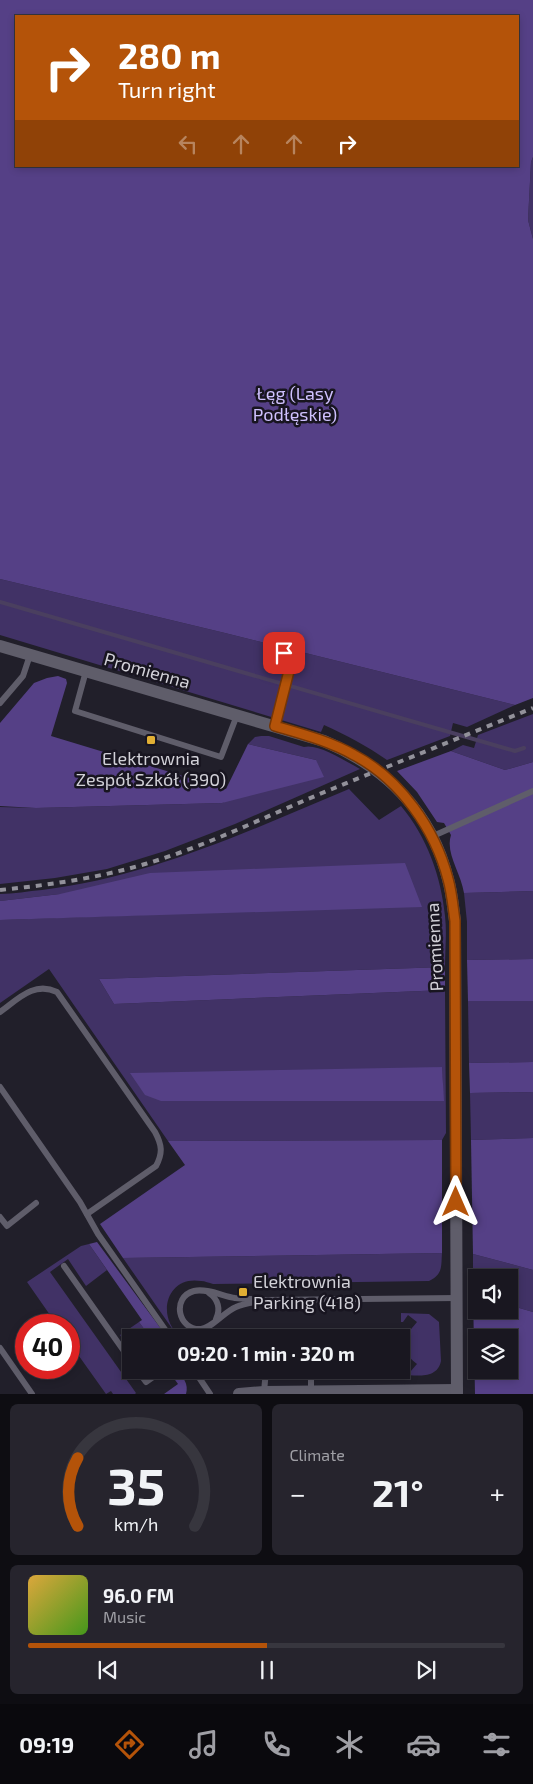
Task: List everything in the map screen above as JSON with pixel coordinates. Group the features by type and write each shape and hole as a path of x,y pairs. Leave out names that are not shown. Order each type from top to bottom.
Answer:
{"street":[{"name":"Promienna","path":"0,646 324,741 354,755 392,782 421,818 438,848 448,880 455,921 457,1392"},
{"path":"239,1394 311,1391 457,1392"}],"lane":[{"path":"275,726 290,667 278,639"},
{"path":"0,703 23,676 30,655"},
{"path":"86,671 75,711 222,756 237,715"},
{"path":"431,837 533,791"},
{"path":"0,1012 29,992 40,988 48,988 56,992 66,1003 161,1143 161,1157 156,1166 87,1214"},
{"path":"0,1087 87,1214 98,1234 165,1329"},
{"path":"0,1216 3,1228 36,1203"},
{"path":"64,1266 122,1348"},
{"path":"266,1300 237,1306 206,1328 194,1329 188,1326 180,1316 181,1303 189,1293 195,1291 236,1298 266,1300 456,1298"},
{"path":"208,1292 213,1296 219,1307 216,1320"},
{"path":"0,1348 32,1394"},
{"path":"200,1379 209,1392 201,1394"},
{"path":"264,1392 265,1379"},
{"path":"311,1379 311,1391"}],"shaded area":[{"path":"533,157 533,239 528,220 531,162"},
{"path":"0,579 515,705 467,727 453,723 450,736 387,760 356,741 324,725 321,732 0,635"},
{"path":"533,714 533,762 505,770 451,751 463,745 474,748 478,735"},
{"path":"269,736 304,747 317,748 360,769 235,824 165,851 107,869 55,878 0,884 0,807 36,808 222,803 316,760 248,744 255,737"},
{"path":"349,789 379,820 401,806 418,831 436,872 443,901 446,935 445,967 99,979 114,1004 445,990 446,1133 442,1140 168,1141 49,969 0,1003 0,920 143,915 60,894 0,901 0,894 82,884 121,875 236,836","holes":["442,1067 443,1101 161,1101"]},
{"path":"533,891 533,959 467,960 467,922 464,893"},
{"path":"468,1001 533,1001 533,1062 469,1063"},
{"path":"533,1092 533,1138 471,1140 470,1093"},
{"path":"89,1244 107,1270 86,1286 68,1259 50,1272 80,1314 49,1314 27,1282 81,1246"},
{"path":"442,1253 439,1273 429,1281 213,1284 202,1281 189,1281 179,1285 172,1291 168,1300 167,1310 174,1329 123,1258"},
{"path":"473,1254 533,1270 533,1312 518,1308 518,1269 473,1269"},
{"path":"401,1313 429,1314 439,1322 441,1361 439,1367 431,1374 410,1375 410,1372 417,1364 410,1358 410,1330 417,1322 408,1315 401,1322"},
{"path":"80,1314 122,1373 122,1379 126,1379 136,1393 113,1394 111,1391 106,1394 80,1357"},
{"path":"139,1322 144,1329 129,1329"}],"green space":[{"name":"Łęg (Lasy Podłęskie)","path":"0,0 533,0 533,157 531,162 528,220 533,239 533,698 515,705 0,579"},
{"path":"58,676 66,679 67,683 51,736 226,789 248,744 316,760 324,777 222,803 36,808 0,806 0,723 34,683"},
{"path":"451,751 505,770 533,762 533,891 464,893 450,849 451,835 444,823 437,822 417,792 397,771"},
{"path":"405,863 422,907 0,920 0,901 60,894 150,873"},
{"path":"533,959 533,1001 468,1001 467,960"},
{"path":"445,967 445,990 114,1004 99,979"},
{"path":"533,1062 533,1092 470,1093 469,1063"},
{"path":"442,1067 444,1101 161,1101 145,1095 130,1073"},
{"path":"533,1138 533,1270 473,1254 471,1140"},
{"path":"442,1140 442,1253 123,1258 100,1224 185,1165 168,1141"},
{"path":"97,1242 161,1329 144,1329 139,1322 142,1320 89,1244"},
{"path":"518,1308 533,1312 533,1394 475,1394 475,1379 518,1379 518,1329 474,1329 473,1319 518,1319"},
{"path":"174,1379 184,1379 187,1387 186,1394 164,1394 178,1384"}],"waterway":[{"path":"0,602 515,751 524,748"}],"railway":[{"path":"0,890 91,877 145,864 193,848 332,789 533,708"}],"place":[{"name":"Elektrownia Zespół Szkół (390)","path":"151,740"},
{"name":"Elektrownia Parking (418)","path":"243,1292"}],"route":[{"path":"284,653 290,667 275,726 338,747 379,771 392,782 421,818 438,848 448,880 455,921 456,1202"}]}
